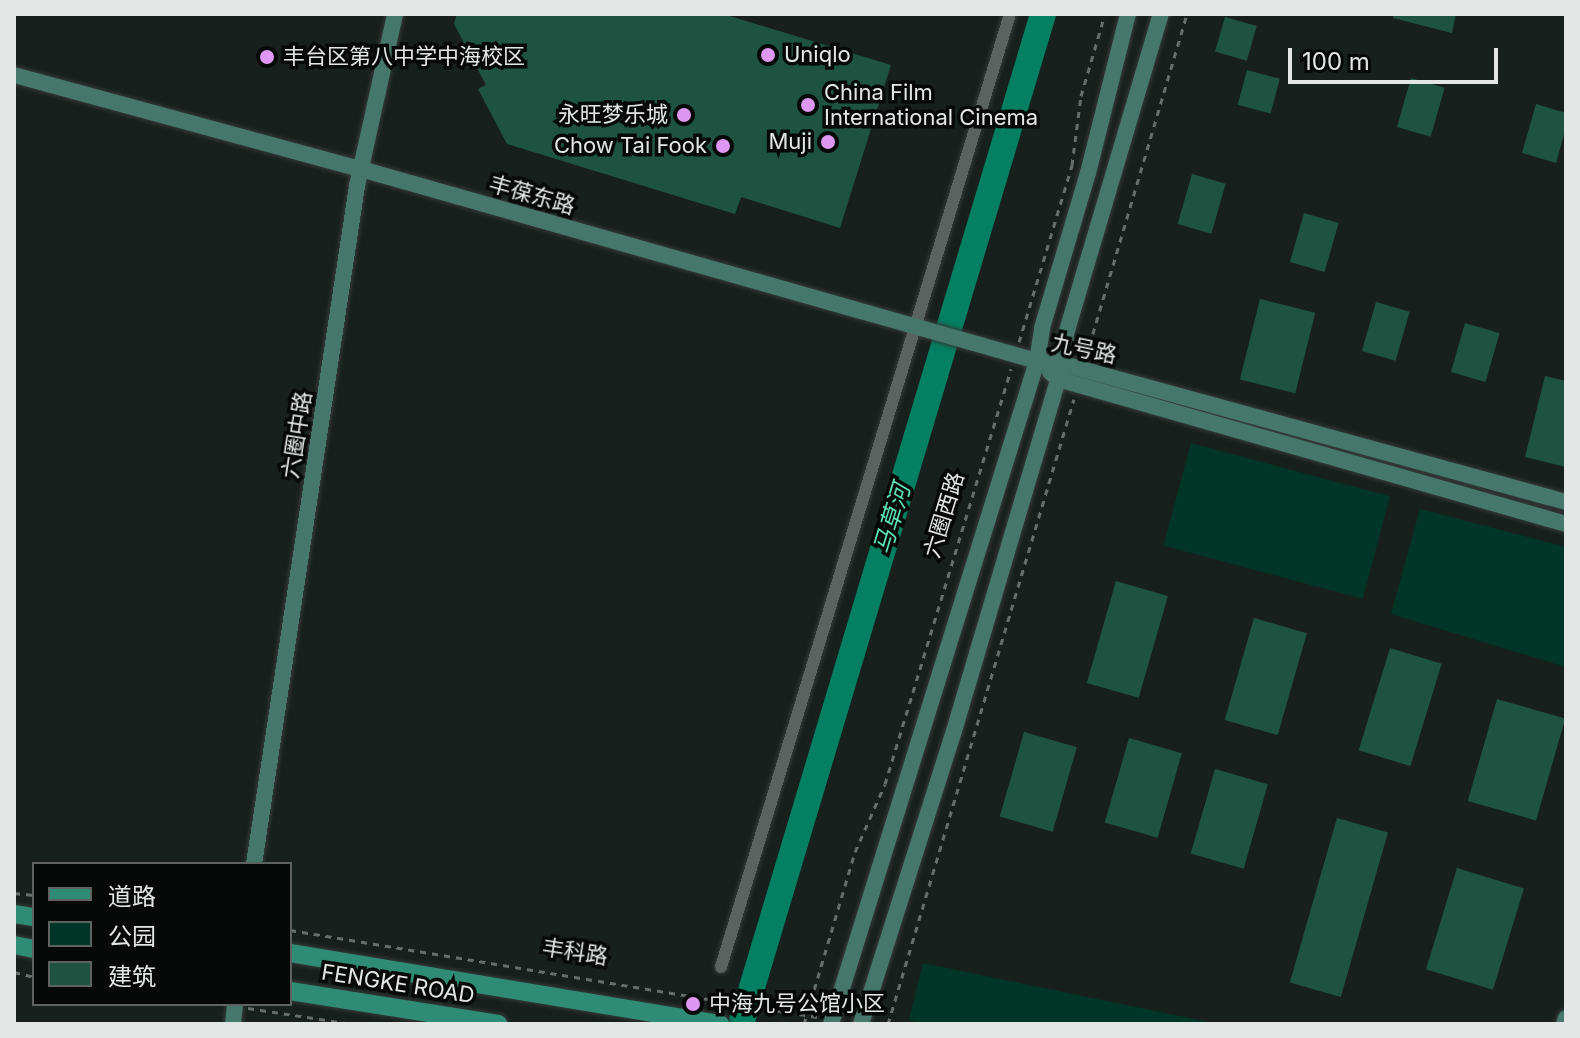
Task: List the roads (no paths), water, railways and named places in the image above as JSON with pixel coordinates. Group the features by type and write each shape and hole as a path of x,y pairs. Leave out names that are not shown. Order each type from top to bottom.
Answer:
{"main road":[{"path":"292,953 715,1023"},
{"name":"FENGKE ROAD","path":"292,991 498,1024"}],"street":[{"name":"六圈中路","path":"254,862 361,169 395,14"},
{"path":"721,967 919,328 1010,14"},
{"name":"六圈西路","path":"831,1022 1037,361 1042,328 1088,173 1128,14"},
{"path":"861,1024 954,731 1061,371 1066,334 1161,14"},
{"name":"丰葆东路","path":"14,75 361,169 1037,361"},
{"name":"九号路","path":"1037,361 1080,377 1566,524"},
{"name":"九号路","path":"1080,377 1566,502"},
{"path":"1564,1024 1566,1018"}],"waterway":[{"name":"马草河","path":"741,1024 1043,14"}],"place":[{"name":"Uniqlo","path":"768,55"},
{"name":"丰台区第八中学中海校区","path":"267,57"},
{"name":"China Film International Cinema","path":"808,105"},
{"name":"永旺梦乐城","path":"684,115"},
{"name":"Muji","path":"828,142"},
{"name":"Chow Tai Fook","path":"723,146"},
{"name":"中海九号公馆小区","path":"693,1004"}]}
